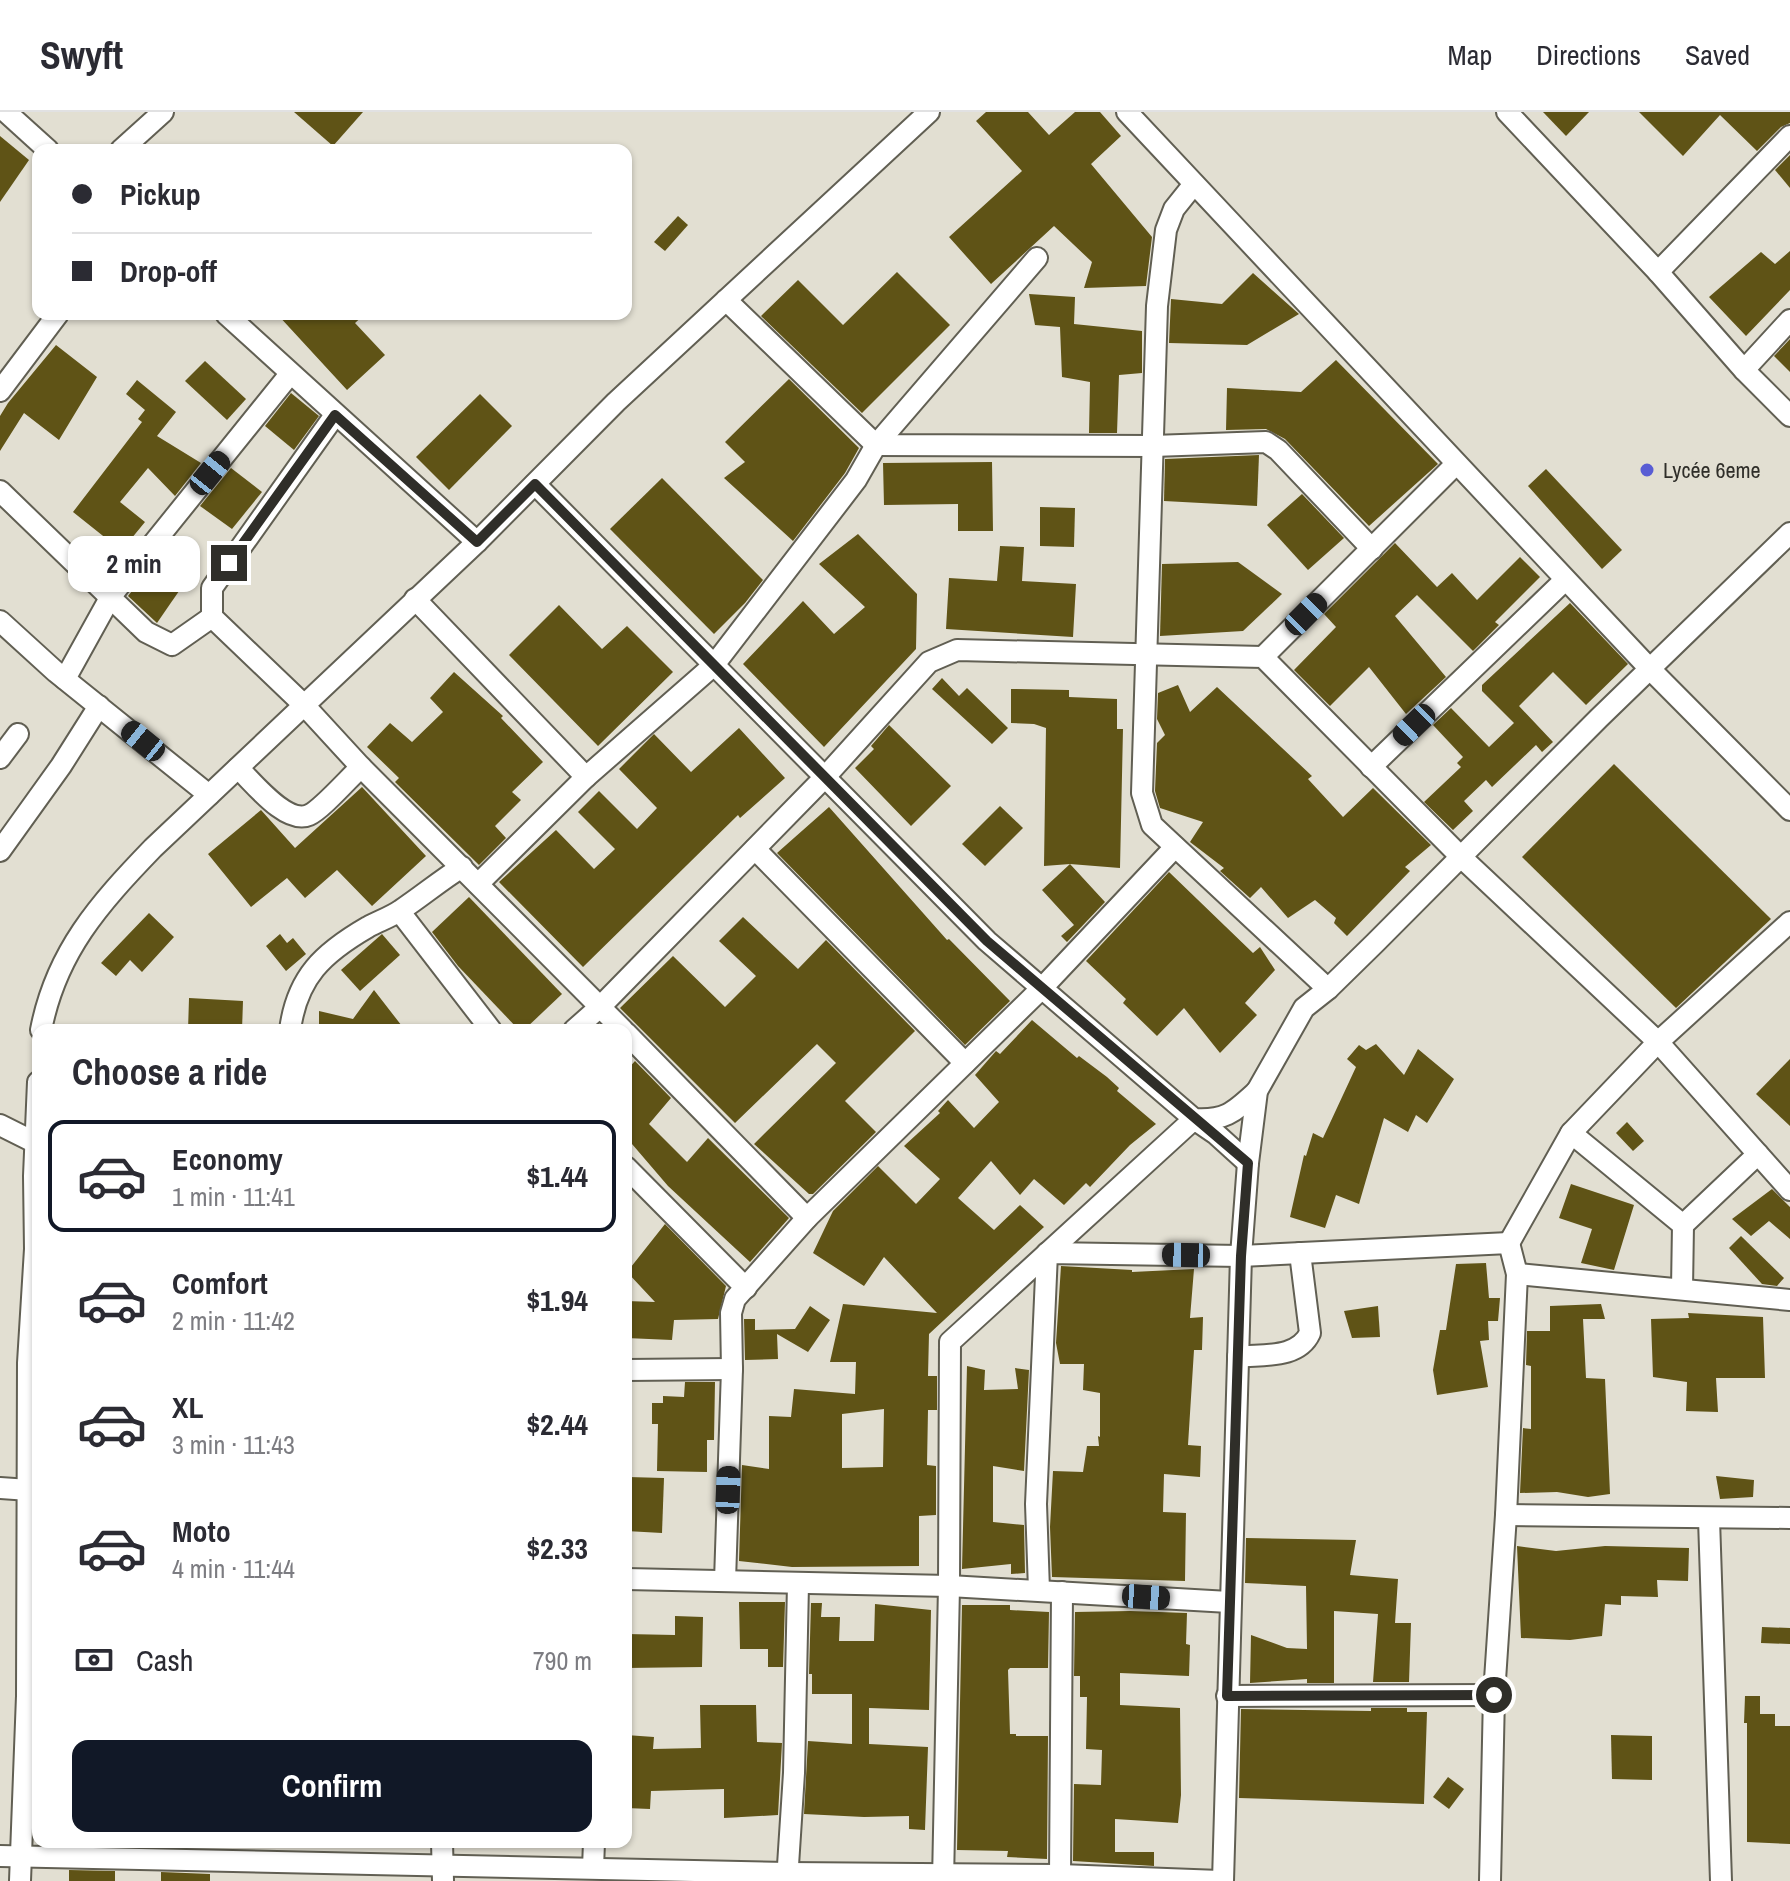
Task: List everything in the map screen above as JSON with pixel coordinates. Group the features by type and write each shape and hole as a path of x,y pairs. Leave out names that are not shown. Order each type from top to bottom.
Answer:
{"street":[{"path":"6,112 41,144"},
{"path":"128,144 163,112"},
{"path":"42,1024 61,964 85,925 122,880 477,542 616,402 929,112"},
{"path":"1127,112 1455,465 1790,810"},
{"path":"1511,113 1744,370 1790,416"},
{"path":"1658,272 1790,136"},
{"path":"1194,184 1174,209 1166,230 1157,306 1142,793 1152,825 1328,989"},
{"path":"478,884 586,777 714,665 856,480 876,445 1037,258"},
{"path":"726,300 876,445 1153,446 1266,442 1278,450 1372,549"},
{"path":"0,391 53,320"},
{"path":"232,320 477,542"},
{"path":"1744,370 1790,320"},
{"path":"65,679 111,596 290,374"},
{"path":"335,415 212,588 212,617 304,705 361,767 616,1024"},
{"path":"1263,657 1455,465"},
{"path":"535,484 987,941 1248,1163"},
{"path":"0,491 146,632 172,645 212,617"},
{"path":"943,1878 950,1342 1194,1119 1216,1120 1239,1108 1257,1091 1304,1008 1328,989 1790,533"},
{"path":"1371,767 1565,580"},
{"path":"415,599 586,777"},
{"path":"0,621 65,679 209,795"},
{"path":"581,1024 825,777 929,662 942,655 957,650 1263,657 1460,856 1658,1042 1788,1185"},
{"path":"0,851 61,766 99,706"},
{"path":"0,758 18,734"},
{"path":"238,768 281,810 296,816 310,815 361,767"},
{"path":"725,1581 731,1313 735,1299 807,1218 1042,988 1175,847"},
{"path":"755,849 965,1063"},
{"path":"291,1024 300,986 327,954 366,928 400,912 462,867"},
{"path":"400,912 486,1024"},
{"path":"1490,1881 1494,1695 1517,1274 1509,1243 1571,1133 1658,1042 1790,922"},
{"path":"632,1040 807,1218"},
{"path":"10,1857 443,1873 593,1868 658,1875 943,1878 1060,1875 1221,1881 1241,1256 1257,1091"},
{"path":"0,1125 32,1141"},
{"path":"1571,1133 1683,1225"},
{"path":"1682,1289 1683,1225 1758,1154"},
{"path":"632,1173 746,1288"},
{"path":"1047,1253 1241,1256 1509,1243"},
{"path":"1039,1590 1036,1504 1047,1253"},
{"path":"1238,1357 1294,1351 1305,1343 1310,1333 1300,1253"},
{"path":"1517,1274 1790,1300"},
{"path":"632,1370 732,1369"},
{"path":"32,1394 29,1490 32,1542"},
{"path":"0,1488 29,1490"},
{"path":"1506,1515 1790,1518"},
{"path":"1709,1519 1721,1881"},
{"path":"632,1579 949,1586 1229,1602"},
{"path":"787,1877 794,1773 798,1584"},
{"path":"1060,1875 1062,1592"},
{"path":"1227,1696 1494,1695"},
{"path":"20,1881 10,1857 32,1696"},
{"path":"442,1848 443,1873"},
{"path":"593,1868 594,1848"}],"building":[{"path":"294,112 363,112 335,144 331,144"},
{"path":"986,112 1028,112 1049,135 1075,112 1100,112 1121,136 1091,164 1152,237 1146,286 1084,288 1092,262 1054,226 991,284 949,237 1022,171 976,121"},
{"path":"1543,112 1589,112 1566,136"},
{"path":"1639,112 1790,112 1790,123 1781,127 1757,151 1720,115 1683,156"},
{"path":"0,136 29,160 0,202"},
{"path":"1790,155 1790,188 1775,170"},
{"path":"678,216 688,225 665,251 654,242"},
{"path":"1790,251 1790,290 1746,336 1709,297 1761,252 1775,264"},
{"path":"897,272 950,325 862,413 761,316 798,280 843,325"},
{"path":"1253,273 1299,314 1247,345 1169,343 1171,299 1222,304"},
{"path":"1029,294 1075,297 1074,324 1142,331 1142,373 1119,375 1117,433 1089,433 1090,382 1062,377 1060,327 1035,325"},
{"path":"283,320 358,320 355,323 385,355 347,390"},
{"path":"1790,339 1790,372 1774,356"},
{"path":"56,345 97,377 59,440 24,413 0,451 0,416"},
{"path":"1336,360 1438,464 1369,526 1285,439 1266,429 1226,430 1227,388 1301,392"},
{"path":"205,361 246,399 227,420 185,381"},
{"path":"789,379 859,448 845,473 793,541 724,478 745,462 725,442"},
{"path":"137,380 176,412 157,436 201,463 175,496 148,468 120,502 145,522 131,539 137,543 127,555 73,512 142,422 138,419 145,410 126,394"},
{"path":"291,393 319,416 294,450 265,426"},
{"path":"480,394 512,426 449,490 416,457"},
{"path":"1259,455 1257,506 1164,501 1165,459"},
{"path":"992,462 993,531 958,531 958,504 884,505 883,463"},
{"path":"231,468 262,492 232,529 200,506"},
{"path":"1546,469 1622,550 1602,569 1528,486"},
{"path":"662,478 763,580 714,634 610,529"},
{"path":"1302,494 1344,538 1308,570 1267,525"},
{"path":"1040,507 1075,508 1074,547 1040,546"},
{"path":"858,534 917,594 916,649 824,747 743,664 803,601 834,634 865,607 819,564"},
{"path":"1395,543 1437,587 1452,573 1477,600 1520,557 1540,577 1495,622 1499,625 1473,651 1417,595 1395,616 1446,677 1406,714 1369,667 1330,706 1294,670 1336,627 1324,614"},
{"path":"1000,546 1024,547 1022,581 1076,584 1073,637 946,629 949,578 997,581"},
{"path":"158,558 188,578 157,623 128,596"},
{"path":"1238,562 1282,594 1243,631 1160,636 1162,564"},
{"path":"1570,603 1628,664 1586,705 1553,672 1519,706 1553,742 1542,752 1536,745 1492,787 1486,780 1464,801 1473,811 1453,830 1424,802 1461,767 1457,763 1463,757 1433,725 1451,708 1489,747 1514,723 1482,691 1482,685"},
{"path":"559,605 602,649 627,626 673,672 598,746 509,655"},
{"path":"454,672 503,716 501,718 543,762 512,792 521,800 495,826 506,838 479,865 395,782 399,778 367,747 390,723 412,742 443,712 430,698"},
{"path":"942,678 959,696 967,688 1008,728 992,744 932,689"},
{"path":"1178,685 1190,712 1217,687 1312,776 1308,779 1343,817 1373,788 1431,845 1405,867 1410,871 1347,936 1334,923 1336,918 1315,900 1288,918 1261,887 1250,898 1220,871 1224,868 1190,842 1203,822 1160,808 1155,791 1157,743 1165,735 1157,719 1158,693"},
{"path":"1011,689 1069,690 1069,697 1117,699 1117,729 1123,729 1120,868 1070,864 1044,866 1046,728 1011,723"},
{"path":"889,725 951,786 911,826 855,768 874,749 871,746"},
{"path":"739,728 785,778 740,818 738,815 583,967 499,882 556,830 594,869 615,849 578,812 599,791 637,829 657,808 619,769 654,734 691,772"},
{"path":"1614,764 1771,919 1676,1008 1522,857"},
{"path":"362,787 426,856 372,906 337,870 305,898 287,878 251,907 208,854 261,810 295,848"},
{"path":"1000,806 1023,828 985,866 962,844"},
{"path":"829,807 947,940 1010,1001 965,1045 777,853"},
{"path":"1070,864 1105,902 1067,942 1061,936 1074,925 1042,890"},
{"path":"1169,872 1253,953 1260,947 1275,970 1245,1003 1257,1015 1220,1053 1184,1008 1157,1036 1123,1003 1126,999 1086,961"},
{"path":"469,897 562,994 530,1024 513,1024 458,966 432,932"},
{"path":"149,913 174,937 142,972 130,960 116,976 101,963"},
{"path":"743,917 798,969 826,940 915,1031 845,1101 876,1132 813,1194 809,1194 754,1144 836,1063 817,1044 735,1123 620,1008 673,956 725,1007 756,976 719,941"},
{"path":"280,934 287,943 293,938 306,954 286,971 266,946"},
{"path":"382,934 400,955 360,991 341,970"},
{"path":"374,990 400,1024 319,1024 319,1011 353,1019"},
{"path":"189,998 243,1001 242,1024 188,1024"},
{"path":"1032,1020 1077,1058 1079,1056 1107,1077 1119,1088 1117,1091 1156,1124 1130,1145 1090,1187 1086,1183 1064,1205 1034,1179 1020,1195 991,1161 958,1198 994,1230 1020,1205 1044,1227 929,1334 928,1376 937,1376 937,1410 928,1410 927,1465 936,1466 936,1515 919,1516 919,1566 792,1567 739,1561 742,1465 769,1469 769,1416 791,1417 794,1389 855,1394 856,1362 830,1362 843,1304 937,1313 884,1257 864,1286 813,1253 833,1211 878,1166 916,1204 940,1179 904,1146 940,1113 938,1111 948,1100 974,1128 999,1102 975,1075 996,1051 1000,1054","holes":["884,1409 883,1467 842,1468 842,1414"]},
{"path":"1376,1044 1404,1075 1418,1049 1454,1079 1427,1123 1416,1115 1408,1132 1384,1118 1359,1204 1336,1195 1325,1228 1290,1217 1304,1155 1313,1133 1323,1138 1356,1067 1347,1059 1359,1045 1366,1050"},
{"path":"1790,1059 1790,1126 1756,1094"},
{"path":"635,1061 671,1098 649,1124 687,1162 708,1138 789,1218 750,1262 668,1186 632,1144 632,1064"},
{"path":"1627,1122 1644,1141 1633,1151 1616,1133"},
{"path":"1571,1184 1634,1205 1614,1270 1581,1263 1592,1229 1559,1218"},
{"path":"1772,1189 1790,1207 1790,1239 1769,1221 1751,1236 1732,1219"},
{"path":"665,1224 726,1286 718,1319 674,1320 672,1340 632,1338 632,1301 655,1302 632,1277 632,1266"},
{"path":"1741,1236 1784,1278 1777,1286 1762,1284 1729,1248"},
{"path":"1486,1263 1489,1298 1500,1298 1498,1321 1488,1321 1489,1340 1480,1341 1488,1387 1437,1395 1433,1370 1440,1330 1446,1330 1456,1264"},
{"path":"1061,1266 1132,1272 1194,1269 1190,1318 1203,1317 1202,1350 1194,1350 1188,1445 1201,1446 1200,1477 1164,1474 1163,1512 1186,1513 1185,1581 1052,1577 1050,1527 1053,1471 1083,1472 1087,1446 1099,1446 1100,1437 1100,1393 1083,1390 1084,1364 1060,1364 1056,1343"},
{"path":"1601,1304 1605,1319 1583,1319 1586,1378 1605,1379 1610,1494 1588,1497 1557,1492 1520,1493 1523,1428 1531,1429 1531,1366 1526,1365 1527,1331 1550,1331 1550,1306"},
{"path":"810,1306 830,1320 808,1352 777,1334 778,1359 745,1360 744,1319 755,1319 755,1330 795,1329"},
{"path":"1378,1306 1380,1337 1352,1338 1344,1311"},
{"path":"1688,1313 1763,1317 1765,1378 1716,1378 1718,1412 1686,1411 1687,1382 1653,1377 1651,1319 1689,1318"},
{"path":"967,1366 985,1370 984,1390 1018,1389 1015,1368 1029,1370 1024,1471 993,1466 993,1522 1024,1525 1025,1573 1011,1574 1011,1564 962,1569"},
{"path":"685,1382 715,1382 714,1440 707,1440 707,1472 657,1471 658,1424 652,1424 652,1403 663,1403 663,1396 684,1397"},
{"path":"1716,1476 1754,1480 1753,1497 1720,1499"},
{"path":"632,1477 664,1478 662,1533 632,1531"},
{"path":"1246,1538 1356,1540 1350,1575 1398,1579 1395,1623 1411,1623 1409,1682 1373,1682 1378,1614 1334,1611 1334,1683 1307,1683 1307,1679 1250,1683 1251,1635 1287,1648 1307,1649 1306,1586 1245,1583"},
{"path":"1517,1546 1556,1551 1605,1546 1689,1548 1688,1581 1657,1580 1658,1597 1621,1596 1621,1605 1605,1604 1602,1636 1570,1640 1521,1638"},
{"path":"739,1602 785,1602 783,1667 768,1667 768,1649 740,1649"},
{"path":"811,1603 822,1603 821,1617 840,1617 839,1641 874,1641 875,1604 931,1610 929,1710 869,1708 869,1744 928,1747 925,1830 909,1829 909,1816 804,1814 808,1741 852,1744 852,1694 812,1694 812,1674 809,1674"},
{"path":"962,1605 1010,1605 1010,1610 1049,1612 1048,1668 1008,1670 1010,1734 1048,1736 1047,1859 1007,1857 1008,1851 957,1850"},
{"path":"1075,1612 1187,1613 1189,1676 1120,1673 1120,1705 1180,1708 1181,1795 1178,1823 1115,1819 1115,1852 1154,1852 1154,1866 1073,1861 1074,1784 1101,1785 1102,1750 1086,1749 1087,1697 1080,1697 1080,1676 1074,1676"},
{"path":"675,1616 703,1617 702,1667 632,1668 632,1634 675,1635"},
{"path":"1762,1627 1790,1628 1790,1644 1761,1643"},
{"path":"1745,1696 1760,1696 1760,1714 1775,1714 1775,1726 1790,1726 1790,1844 1747,1842"},
{"path":"700,1705 756,1705 757,1742 782,1743 778,1815 724,1818 724,1789 651,1791 650,1809 632,1808 632,1735 654,1737 653,1749 701,1748"},
{"path":"1371,1708 1407,1708 1407,1712 1427,1712 1424,1804 1239,1798 1241,1709 1371,1711"},
{"path":"1611,1735 1652,1736 1652,1780 1612,1779"},
{"path":"1448,1777 1464,1789 1449,1809 1433,1797"},
{"path":"69,1870 115,1871 115,1881 69,1881"},
{"path":"161,1872 210,1874 210,1881 161,1881"}],"place":[{"name":"Lycée 6eme","path":"1647,470"}],"route":[{"path":"229,563 335,415 477,542 535,484 987,941 1248,1163 1241,1256 1227,1696 1494,1695"}]}
